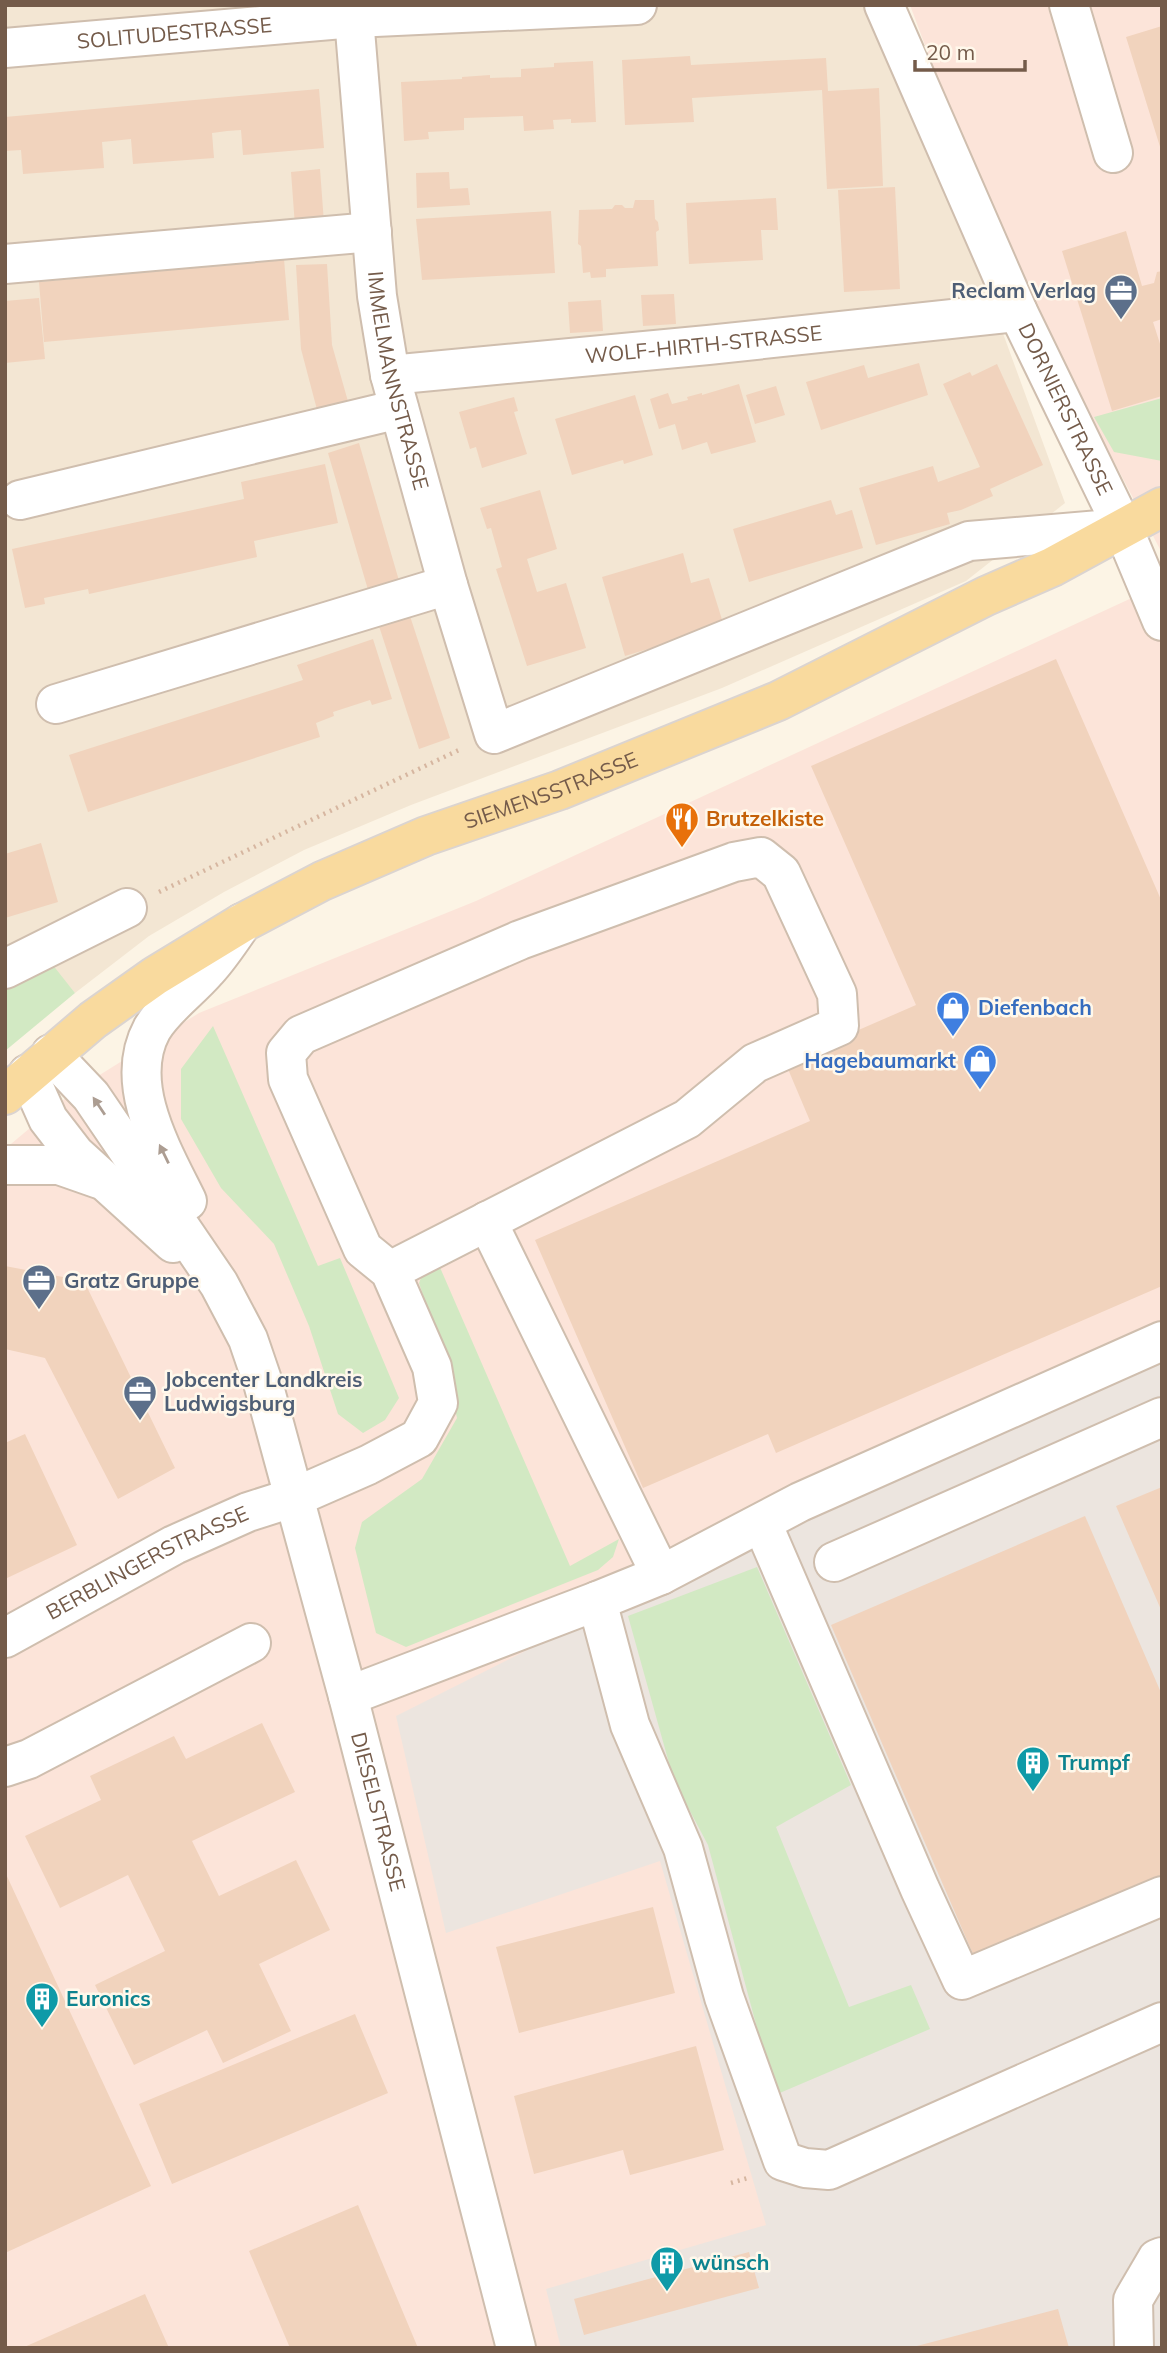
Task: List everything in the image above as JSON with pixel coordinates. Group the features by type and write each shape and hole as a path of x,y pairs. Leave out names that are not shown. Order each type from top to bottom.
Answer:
{"main road":[{"name":"SIEMENSSTRASSE","path":"28,1074 93,1020 155,976 242,923 321,881 426,836 560,790 778,701 986,596 1052,566 1162,507"}],"street":[{"name":"SOLITUDESTRASSE","path":"5,48 354,18 637,5"},
{"name":"DORNIERSTRASSE","path":"884,5 1018,312 1123,528 1162,621"},
{"path":"1069,5 1113,153"},
{"name":"IMMELMANNSTRASSE","path":"354,18 377,296 394,392 448,585 494,734"},
{"path":"5,264 372,232"},
{"name":"WOLF-HIRTH-STRASSE","path":"20,499 394,392 694,347 1018,312"},
{"name":"SIEMENSSTRASSE","path":"494,734 970,541 1123,528"},
{"path":"55,704 448,585"},
{"path":"761,857 781,873 837,994 839,1026 755,1063 687,1119 390,1271 363,1249 288,1079 286,1054 301,1035 520,940 734,862 761,857"},
{"path":"5,969 127,908"},
{"path":"219,1284 206,1244 156,1139 144,1101 141,1059 152,1029 208,969 242,923"},
{"path":"28,1074 91,1096 219,1284"},
{"path":"28,1074 48,1119 75,1154 219,1284"},
{"path":"5,1166 59,1165 106,1181"},
{"path":"487,1221 661,1574"},
{"name":"BERBLINGERSTRASSE","path":"5,1638 174,1545 248,1512 295,1497 368,1465 419,1438 438,1403 432,1367 390,1271"},
{"name":"DIESELSTRASSE","path":"219,1284 251,1350 263,1383 295,1497 516,2348"},
{"path":"348,1696 661,1574 800,1502 1162,1341"},
{"path":"834,1562 1162,1417"},
{"path":"762,1523 962,1980 1162,1896"},
{"path":"597,1601 630,1725 683,1848 724,1997 783,2161 805,2168 830,2170 1162,2022"},
{"path":"5,1768 29,1759 251,1643"},
{"path":"1134,2348 1133,2300 1157,2259 1162,2257"}],"path":[{"path":"127,908 494,734"},
{"path":"731,2183 759,2175"}],"shaded area":[{"path":"5,5 883,5 1065,503 966,581 722,688 411,805 304,850 149,936 75,993 51,965 5,988"},
{"path":"910,5 1162,5 1162,553 998,241"},
{"path":"1162,584 1162,2348 5,2348 5,1149 74,1091 199,1013 476,901"},
{"path":"1162,1354 1162,2348 561,2348 546,2289 766,2225 660,1861 446,1933 396,1716 629,1599"}],"green space":[{"path":"1162,398 1162,461 1114,452 1094,417"},
{"path":"52,964 75,993 5,1051 5,988"},
{"path":"213,1026 318,1266 340,1258 399,1398 385,1420 363,1433 338,1414 309,1326 274,1244 221,1188 181,1119 181,1069"},
{"path":"435,1256 570,1566 619,1539 613,1557 598,1570 406,1647 376,1633 355,1548 362,1522 422,1479 457,1418 444,1359 419,1283"},
{"path":"757,1567 851,1785 776,1827 849,2007 911,1985 930,2029 775,2095 708,1845 674,1781 628,1616"}],"building":[{"path":"1162,26 1162,150 1161,150 1126,37"},
{"path":"690,56 691,65 826,58 828,91 879,88 883,186 827,189 822,90 692,98 694,122 625,125 622,60"},
{"path":"593,61 596,122 571,123 571,119 553,120 554,129 524,131 523,116 464,118 464,130 428,132 429,139 404,141 401,82 490,75 490,78 521,77 521,69 554,67 554,63"},
{"path":"319,89 324,148 243,155 241,130 227,131 212,133 214,158 133,164 131,139 102,142 104,168 23,174 21,150 5,151 5,117"},
{"path":"320,169 324,223 295,226 291,172"},
{"path":"449,172 450,189 468,188 470,205 417,208 416,173"},
{"path":"895,187 900,289 844,292 838,190"},
{"path":"776,198 778,230 761,230 763,260 689,264 686,203"},
{"path":"635,200 654,200 655,219 659,230 656,232 658,266 606,269 606,277 591,278 590,272 583,273 581,246 578,244 579,210 612,209 615,205 633,208"},
{"path":"551,211 555,273 422,280 416,219"},
{"name":"Reclam Verlag","path":"1126,231 1142,286 1154,283 1157,272 1162,271 1162,319 1153,322 1162,350 1162,396 1112,411 1062,251"},
{"path":"284,259 289,320 44,342 39,282"},
{"path":"327,264 332,345 351,412 320,421 301,349 296,265"},
{"path":"674,294 676,324 643,326 641,295"},
{"path":"39,298 45,359 5,363 5,301"},
{"path":"601,300 603,331 570,333 568,302"},
{"path":"919,363 928,395 821,430 806,382 864,365 868,378"},
{"path":"997,364 1043,465 990,489 993,496 947,513 950,524 876,545 859,488 933,466 938,482 980,467 943,384 970,372 972,376"},
{"path":"739,384 756,442 711,454 707,442 682,450 675,424 659,429 650,399 668,393 672,404 688,400 687,397"},
{"path":"776,386 785,415 755,424 746,395"},
{"path":"635,395 653,455 624,464 623,460 572,475 555,419"},
{"path":"514,397 518,411 514,412 527,454 482,468 476,447 470,449 459,412"},
{"path":"359,443 402,591 371,600 328,453"},
{"path":"325,464 338,523 254,541 257,557 89,594 88,589 44,598 45,604 25,608 12,549 244,499 241,482"},
{"path":"540,490 557,549 527,559 537,592 566,583 586,648 527,666 496,569 502,567 491,528 487,529 480,508"},
{"path":"831,500 836,515 852,510 863,548 749,582 733,529"},
{"path":"683,553 691,583 709,578 724,626 625,656 602,577"},
{"path":"408,610 450,738 419,749 377,620"},
{"path":"373,639 392,699 372,705 370,700 333,712 334,716 316,723 320,737 88,812 69,755 303,680 297,665"},
{"name":"Hagebaumarkt","path":"1056,659 1162,902 1162,1286 776,1453 768,1434 643,1488 535,1240 810,1121 785,1062 916,1005 811,766"},
{"path":"41,843 58,902 5,918 5,854"},
{"path":"5,1266 84,1281 175,1468 118,1499 45,1358 5,1349"},
{"path":"25,1434 77,1545 5,1579 5,1443"},
{"path":"1162,1487 1162,1612 1116,1506"},
{"name":"Trumpf","path":"1085,1516 1162,1695 1162,1890 979,1968 831,1625"},
{"name":"Euronics","path":"262,1723 295,1792 192,1841 219,1896 296,1860 330,1930 259,1964 291,2031 223,2063 207,2030 134,2065 95,1985 165,1951 128,1875 60,1908 25,1836 101,1800 90,1776 174,1736 186,1759"},
{"name":"Euronics","path":"5,1872 151,2186 5,2253"},
{"path":"653,1907 675,1993 519,2033 496,1947"},
{"path":"355,2014 388,2093 172,2184 139,2104"},
{"path":"696,2046 724,2150 630,2175 623,2150 534,2174 514,2096"},
{"path":"358,2205 418,2348 290,2348 249,2251"},
{"name":"wünsch","path":"749,2252 759,2288 584,2335 574,2299"},
{"path":"145,2294 169,2348 22,2348"},
{"path":"1058,2309 1069,2348 913,2348 913,2347"}],"place":[{"name":"Reclam Verlag","path":"1121,321"},
{"name":"Brutzelkiste","path":"682,849"},
{"name":"Diefenbach","path":"953,1038"},
{"name":"Hagebaumarkt","path":"980,1091"},
{"name":"Gratz Gruppe","path":"39,1311"},
{"name":"Jobcenter Landkreis Ludwigsburg","path":"140,1422"},
{"name":"Trumpf","path":"1033,1793"},
{"name":"Euronics","path":"42,2029"},
{"name":"wünsch","path":"667,2293"}]}
